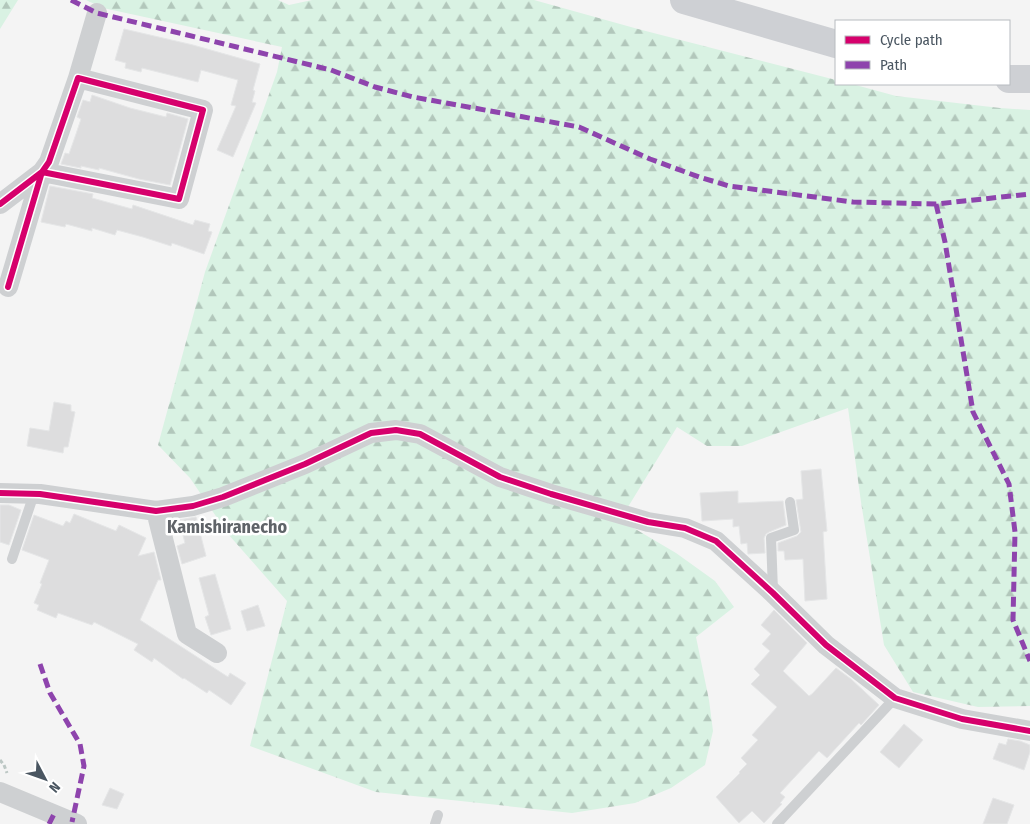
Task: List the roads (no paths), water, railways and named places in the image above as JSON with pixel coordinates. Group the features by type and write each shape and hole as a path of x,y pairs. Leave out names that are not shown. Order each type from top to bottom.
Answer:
{"street":[{"path":"684,0 835,44"},
{"path":"0,204 42,172 49,162 98,13"},
{"path":"42,172 179,199 203,110 78,78"},
{"path":"1010,79 1030,79"},
{"path":"8,286 42,172"},
{"path":"0,493 34,494 156,511 192,506 223,497 305,464 371,433 396,430 420,434 500,477 648,522 685,528 716,541 826,645 896,698 962,719 1030,731"},
{"path":"156,511 187,634 217,653"},
{"path":"0,792 77,824"}],"lane":[{"path":"12,559 34,494"},
{"path":"773,593 771,538 794,530 790,502"},
{"path":"777,824 896,698"}],"district":[{"name":"Kamishiranecho","path":"227,527"}]}
